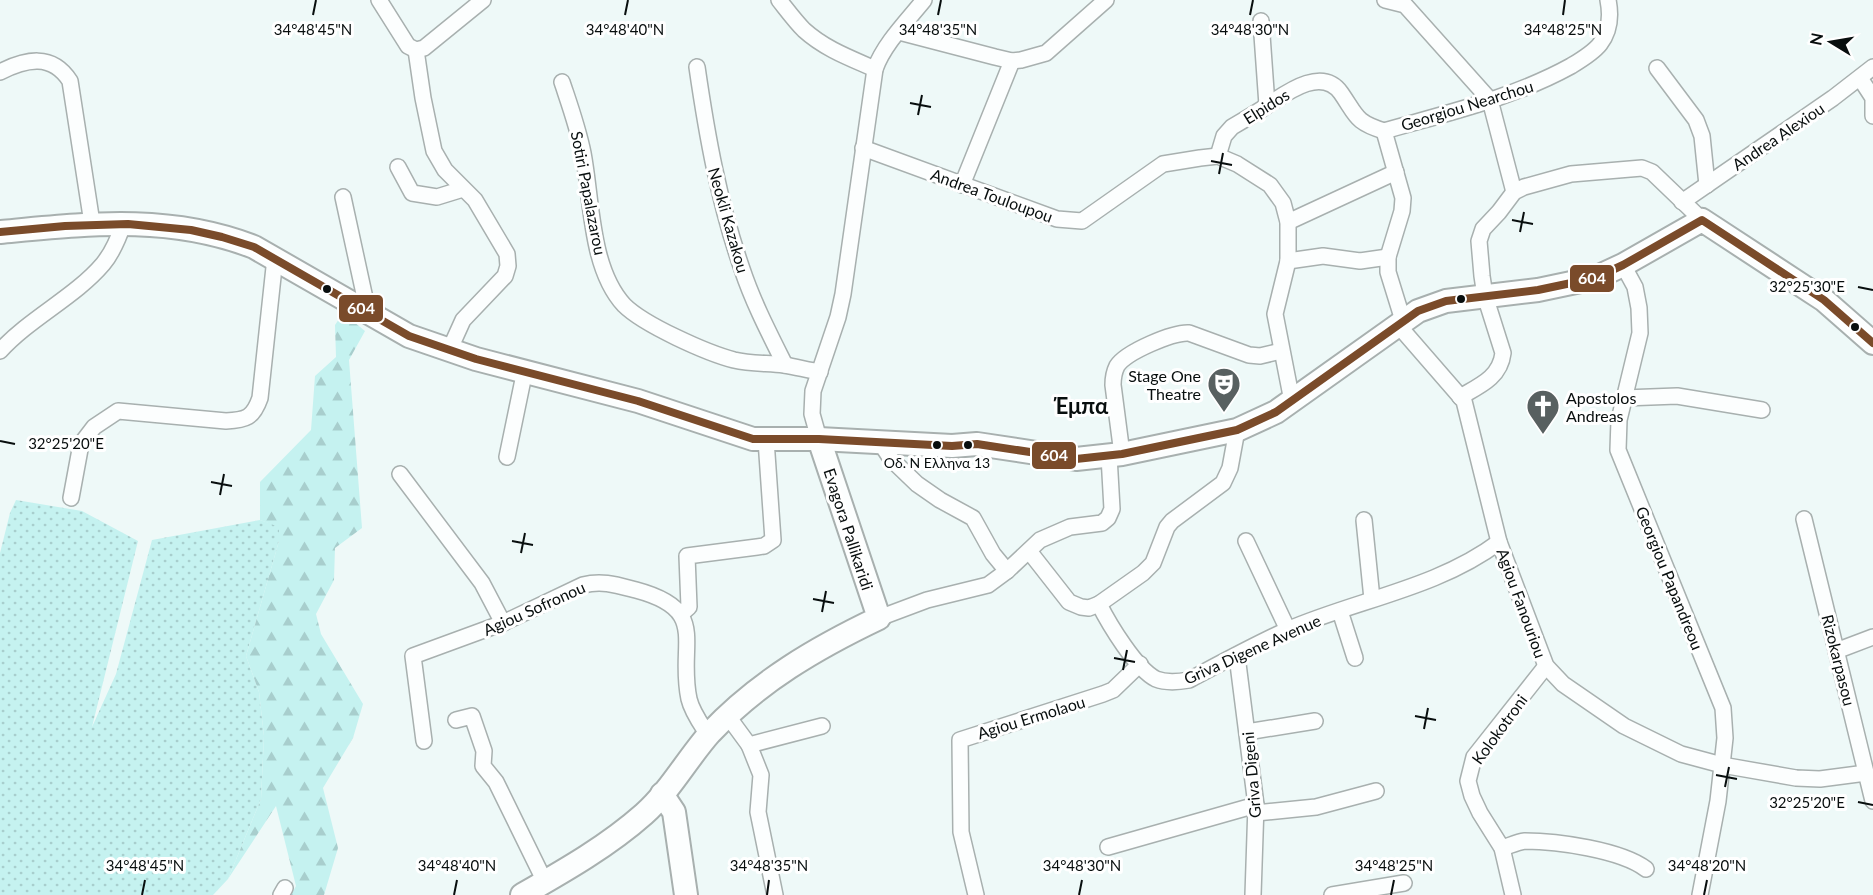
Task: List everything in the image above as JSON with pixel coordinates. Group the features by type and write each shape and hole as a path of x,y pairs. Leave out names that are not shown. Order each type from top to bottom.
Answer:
{"street":[{"path":"379,0 408,46 416,50 424,48 483,0"},
{"path":"779,0 802,28 814,38 836,52 875,69"},
{"path":"819,439 813,422 811,404 813,391 838,317 875,69 885,47 924,0"},
{"path":"899,32 1012,61 1046,53 1106,0"},
{"path":"1385,0 1405,2 1490,100 1514,192"},
{"name":"Georgiou Nearchou","path":"1384,131 1490,100 1544,80 1582,60 1599,47 1608,30 1610,18 1608,0"},
{"path":"1261,21 1268,105"},
{"path":"416,50 434,151 445,170 475,200 507,254 508,266 505,276 463,320 449,351"},
{"path":"0,72 18,63 37,61 52,64 64,71 70,81 92,223"},
{"path":"962,185 1012,61"},
{"name":"Neokli Kazakou","path":"697,67 705,125 729,229 746,280 785,365"},
{"name":"Andrea Alexiou","path":"1682,202 1873,67"},
{"path":"1657,68 1696,120 1702,136 1707,185"},
{"path":"1860,78 1873,98 1873,116"},
{"name":"Sotiri Papalazarou","path":"562,82 577,125 598,249 606,275 623,304 656,326 708,351 746,362 785,365 820,372"},
{"name":"Elpidos","path":"1218,156 1228,131 1302,84 1312,82 1331,84 1341,92 1356,117 1384,131"},
{"path":"1288,261 1323,256 1360,261 1388,257 1404,203 1384,131"},
{"name":"Andrea Touloupou","path":"863,148 1057,219 1082,221 1163,164 1218,156"},
{"path":"1218,156 1237,164 1270,185 1283,203 1288,222 1288,261 1275,314 1292,401"},
{"path":"398,167 412,193 437,196 463,189"},
{"path":"1460,397 1497,373 1503,353 1485,296 1480,251 1480,236 1483,229 1514,192 1571,174 1641,168 1652,172 1702,220 1824,300 1873,343"},
{"path":"1288,222 1396,172"},
{"path":"343,197 368,312"},
{"path":"0,232 124,222 160,225 229,238 275,258 409,336 449,351 638,400 753,439 819,439 952,446 977,444 1069,459 1116,455 1238,430 1271,415 1418,311 1432,305 1595,278 1623,265 1702,220"},
{"path":"0,351 29,324 98,269 113,248 124,222"},
{"name":"Agiou Fanouriou","path":"1388,257 1388,272 1402,322 1464,401 1499,542 1545,666 1563,684 1590,704 1651,740 1682,754 1722,765 1796,778 1829,778 1868,767"},
{"path":"71,498 81,444 94,427 118,411 226,421 251,416 260,398 275,258"},
{"name":"Georgiou Papandreou","path":"1623,265 1635,287 1640,333 1619,420 1618,450 1722,708 1725,730 1718,801 1700,895"},
{"path":"522,895 645,814 708,735 727,715 796,661 832,640 879,618 927,600 988,585 1008,572 1040,540 1070,527 1102,523 1108,518 1112,509 1116,455 1113,385 1114,375 1122,360 1180,332 1201,337 1250,355 1260,356 1281,351"},
{"path":"507,457 525,370"},
{"path":"1624,398 1677,396 1762,410"},
{"path":"1029,551 1069,602 1081,608 1099,604 1143,573 1153,563 1172,520 1223,483 1230,468 1238,430"},
{"name":"Evagora Pallikaridi","path":"819,439 879,618"},
{"path":"708,735 693,710 689,698 687,646 684,619 681,614 689,607 687,556 764,546 773,540 766,440"},
{"path":"880,442 891,459 918,484 940,500 973,518 993,554 1008,572"},
{"path":"400,474 482,583 503,623"},
{"name":"Rizokarpasou","path":"1804,519 1836,651 1868,767 1873,801"},
{"path":"1364,520 1372,599"},
{"path":"1245,541 1288,630"},
{"name":"Griva Digene Avenue","path":"1099,604 1109,626 1140,664 1156,679 1178,682 1189,680 1288,630 1441,575 1485,553 1499,542"},
{"name":"Agiou Sofronou","path":"424,741 413,656 503,623 582,585 594,582 605,582 655,595 669,602 681,614"},
{"path":"1340,611 1355,657"},
{"path":"1836,651 1873,637"},
{"name":"Griva Digeni","path":"1237,656 1256,809 1253,895"},
{"name":"Agiou Ermolaou","path":"976,895 961,832 960,740 1104,694 1113,690 1140,664"},
{"name":"Kolokotroni","path":"1513,895 1503,848 1472,796 1467,781 1474,757 1545,666"},
{"path":"727,715 749,745 761,775 758,812 775,895"},
{"path":"456,720 472,716 484,751 483,766 496,782 545,882"},
{"path":"1247,732 1315,721"},
{"path":"749,745 822,726"},
{"path":"1108,847 1256,809 1316,807 1376,791"},
{"path":"662,794 674,812 686,895"},
{"path":"1503,848 1522,841 1588,848 1629,858 1646,869"},
{"path":"1332,895 1404,884"}],"green space":[{"path":"343,313 365,331 349,360 362,528 335,548 334,580 316,614 321,634 363,704 353,738 323,788 338,848 324,895 291,895 296,886 276,806 228,879 261,799 264,736 259,692 246,656 279,541 279,527 260,520 260,482 311,430 315,376 336,357 335,325"},
{"path":"16,500 82,511 138,541 92,727 116,674 152,540 260,520 279,526 279,541 246,656 259,692 264,736 261,799 228,879 213,895 0,895 0,553 10,513"}],"transit line":[{"name":"604","path":"0,232 65,226 128,224 191,230 222,237 254,247 409,336 476,359 638,401 753,439 819,439 952,446 977,444 1076,459 1122,454 1237,430 1276,412 1418,311 1446,301 1538,290 1595,278 1623,265 1702,220 1824,300 1873,343"}],"place":[{"name":"Stage One Theatre","path":"1224,413"},
{"name":"Apostolos Andreas","path":"1543,435"},
{"name":"Οδ. Ν Ελληνα 13","path":"937,445"}],"district":[{"name":"Έμπα","path":"1081,405"}]}
